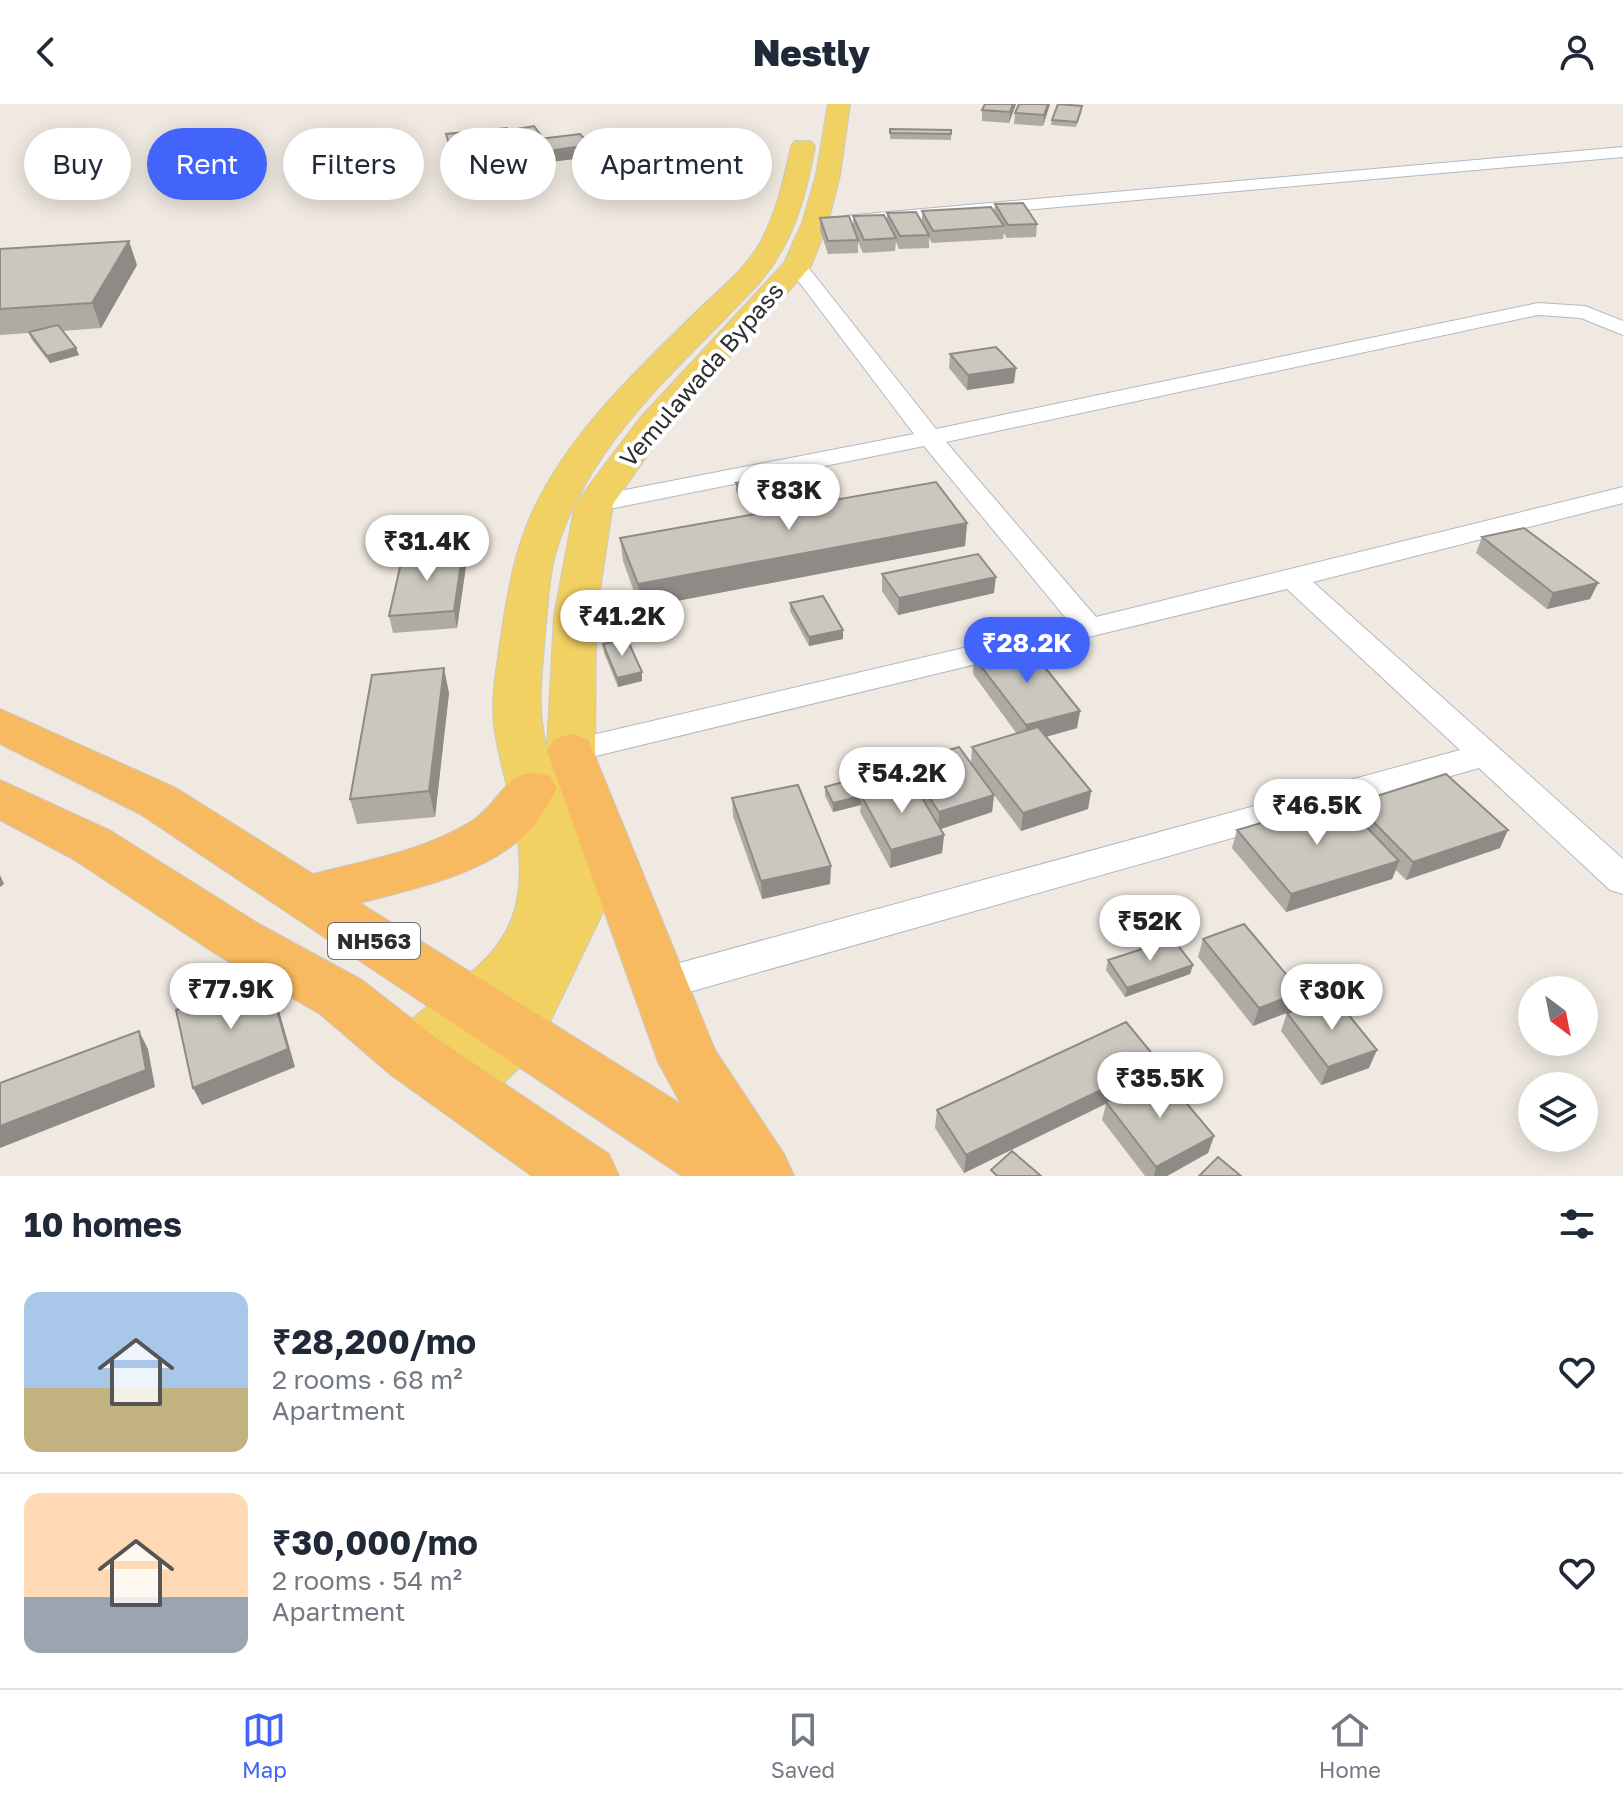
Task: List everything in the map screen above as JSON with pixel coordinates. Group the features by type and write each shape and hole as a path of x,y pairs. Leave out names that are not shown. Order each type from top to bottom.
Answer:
{"highway":[{"name":"NH563","path":"0,725 158,801 738,1176"},
{"path":"304,897 419,865 493,833 513,816 551,769 625,901 661,984 689,1062 761,1176"},
{"name":"NH563","path":"0,798 92,845 239,940 341,997 436,1071 586,1176"}],"main road":[{"name":"Vemulawada Bypass","path":"436,1071 495,1019 578,906 583,845 551,769 515,700 534,558 562,485 612,419 751,273 773,245 798,175 812,104"},
{"name":"Vemulawada Bypass","path":"551,769 594,504 652,425 797,266 815,223 828,175 839,104"}],"street":[{"path":"815,223 1623,152"},
{"path":"797,266 930,438 1088,626"},
{"path":"594,504 930,438 1538,309 1585,312 1623,329"},
{"path":"551,769 1088,626 1293,579 1623,495"},
{"path":"1293,579 1623,880"},
{"path":"661,984 1485,755"}],"building":[{"path":"985,104 1013,104 1010,112 982,110"},
{"path":"1019,104 1048,104 1044,115 1015,113"},
{"path":"1058,104 1082,106 1077,122 1052,120"},
{"path":"890,129 951,130 951,134 890,133"},
{"path":"572,135 572,148 556,150 556,137"},
{"path":"1023,203 1037,224 1008,225 995,204"},
{"path":"991,207 1004,226 933,231 922,211"},
{"path":"916,212 929,235 900,236 887,213"},
{"path":"884,215 896,238 864,240 853,216"},
{"path":"849,216 858,240 828,241 820,218"},
{"path":"129,241 92,303 0,309 0,249"},
{"path":"58,325 76,348 47,356 29,332"},
{"path":"996,347 1016,368 968,375 950,354"},
{"path":"782,474 791,488 745,497 736,483"},
{"path":"936,482 967,523 638,584 620,538"},
{"path":"1524,528 1598,583 1553,593 1482,537"},
{"path":"463,550 454,611 389,616 403,554"},
{"path":"978,554 996,577 899,598 882,574"},
{"path":"823,596 843,630 809,637 790,603"},
{"path":"627,639 642,672 617,678 603,644"},
{"path":"1026,644 1080,711 1026,725 974,657"},
{"path":"444,668 429,791 350,799 372,675"},
{"path":"1038,727 1091,791 1023,813 972,747"},
{"path":"959,747 994,795 939,812 906,763"},
{"path":"895,768 905,783 861,796 833,803 825,787"},
{"path":"1446,774 1508,830 1413,862 1355,803"},
{"path":"912,781 944,835 891,850 861,795"},
{"path":"798,785 831,866 761,881 732,798"},
{"path":"1341,800 1399,861 1291,894 1237,830"},
{"path":"1244,924 1301,992 1259,1008 1203,939"},
{"path":"1173,939 1193,965 1127,988 1108,960"},
{"path":"267,975 288,1049 193,1088 176,1010"},
{"path":"1335,998 1377,1050 1328,1067 1287,1013"},
{"path":"1126,1022 1159,1062 966,1155 937,1110"},
{"path":"139,1031 146,1070 0,1126 0,1083"},
{"path":"1162,1074 1214,1136 1156,1167 1106,1102"},
{"path":"1012,1151 1041,1176 997,1176 991,1170"},
{"path":"1218,1157 1241,1176 1199,1176"}]}
